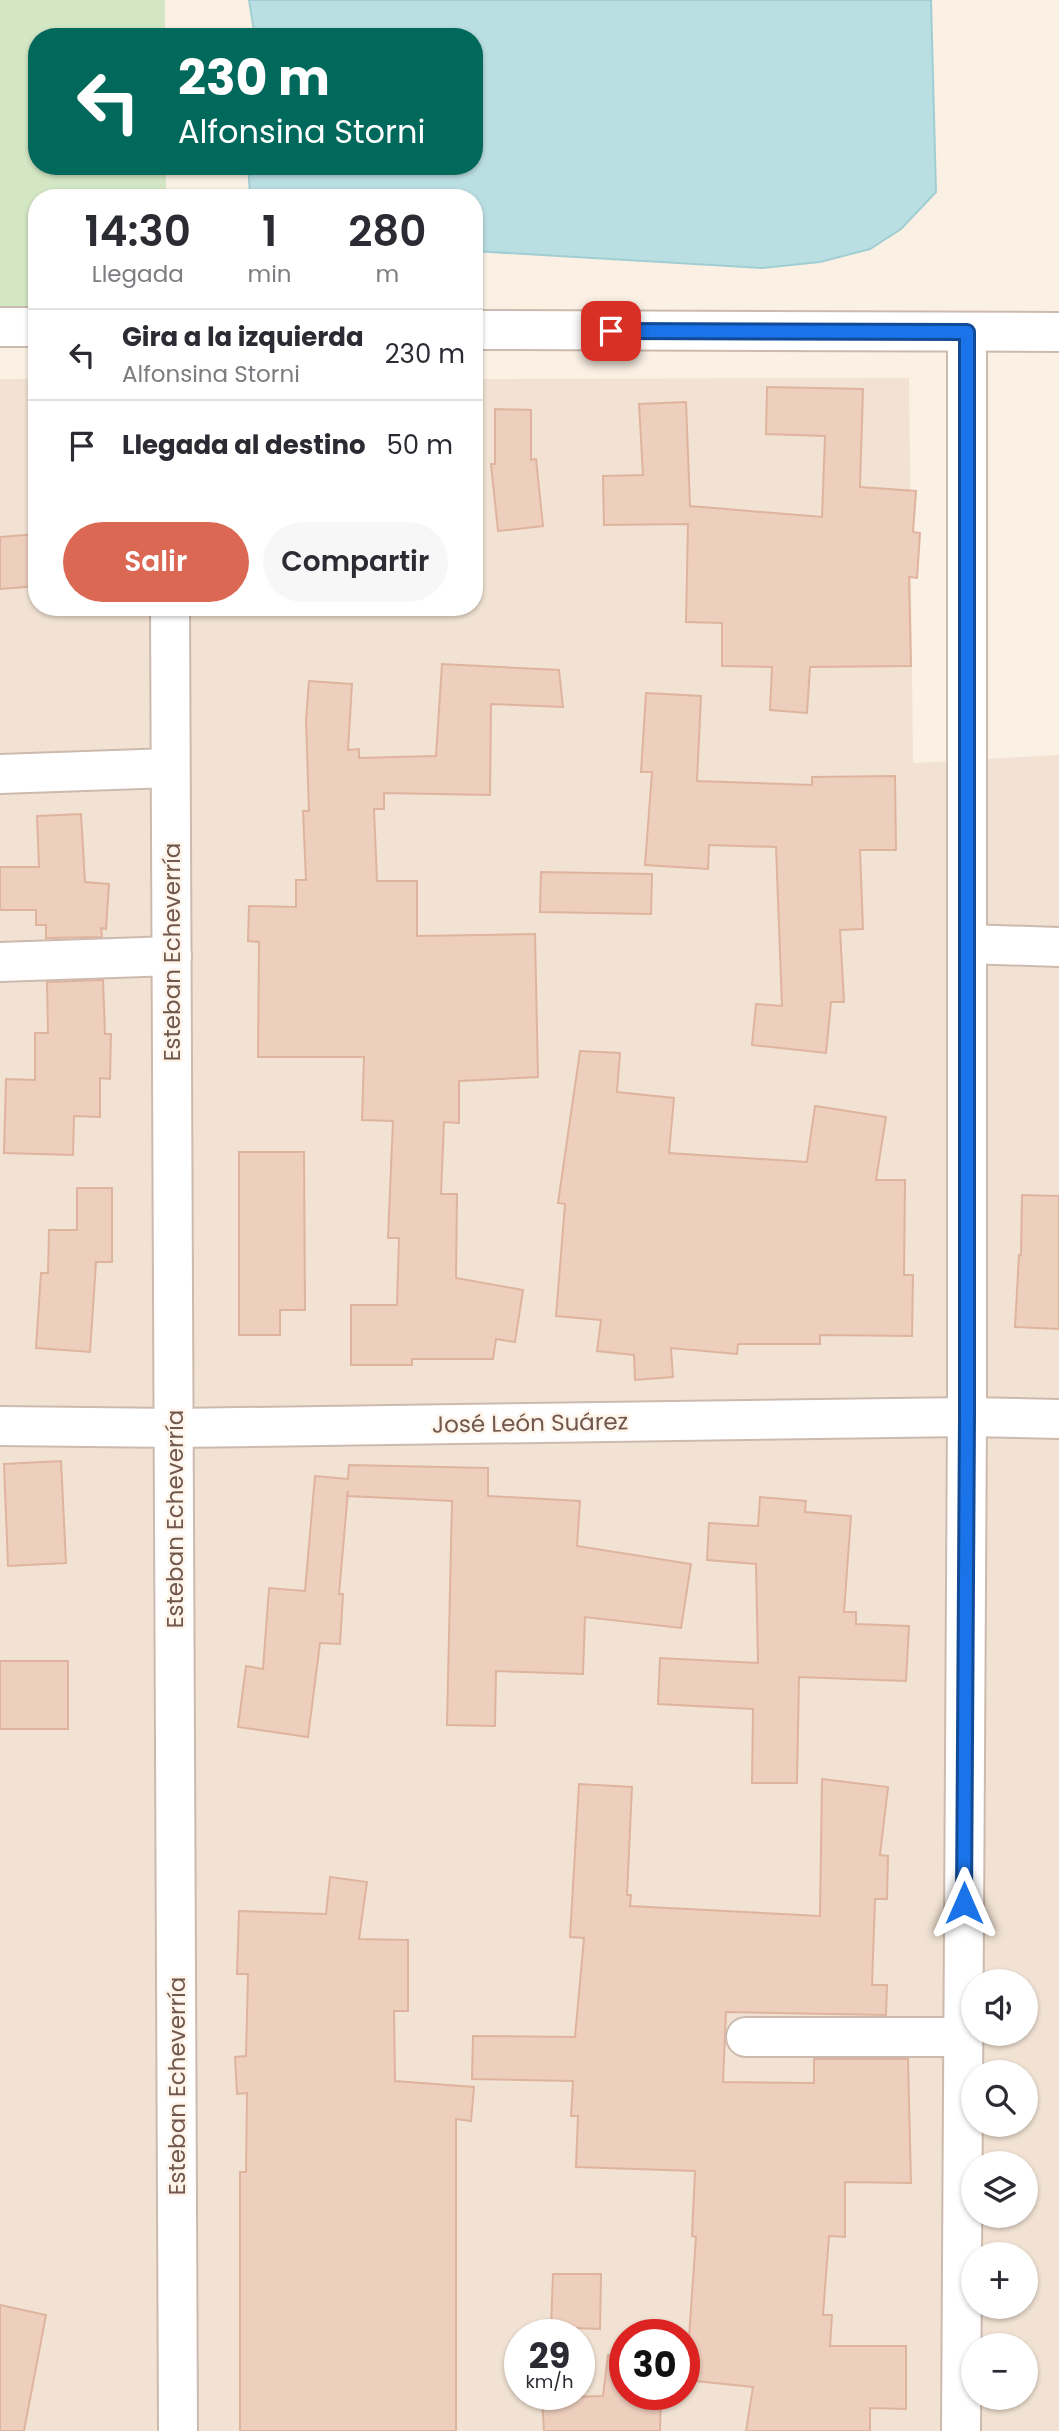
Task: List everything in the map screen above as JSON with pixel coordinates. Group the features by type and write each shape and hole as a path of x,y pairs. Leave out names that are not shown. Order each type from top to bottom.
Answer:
{"street":[{"path":"0,327 28,327"},
{"path":"483,330 1059,332"},
{"path":"964,1969 967,332"},
{"name":"Esteban Echeverría","path":"170,616 178,2431"},
{"path":"0,774 170,768"},
{"path":"967,944 1059,947"},
{"path":"0,962 172,956"},
{"name":"José León Suárez","path":"0,1426 175,1428 967,1417 1059,1419"},
{"path":"746,2037 961,2038"},
{"path":"961,2431 964,2046"}],"shaded area":[{"path":"909,378 913,763 1059,755 1059,2431 0,2431 0,379 28,379 28,616 483,616 483,379"}],"green space":[{"path":"0,0 165,0 165,28 28,28 28,175 166,175 166,189 28,189 28,327 0,327"}],"water":[{"path":"249,0 931,0 936,192 901,229 870,249 820,262 762,268 483,252 483,189 250,189 249,175 483,175 483,28 254,28"}],"building":[{"path":"767,387 863,389 860,487 916,491 913,532 920,533 917,578 909,577 911,666 810,667 807,713 770,710 772,667 722,666 722,623 686,622 688,524 604,525 603,476 643,475 639,404 686,402 690,506 822,517 825,436 766,434"},
{"path":"495,409 531,410 531,460 536,459 543,526 498,531 491,464 495,464"},
{"path":"28,535 28,587 0,589 0,537"},
{"path":"442,664 559,670 563,707 491,704 490,795 384,793 384,809 374,809 377,881 417,881 417,936 535,934 538,1077 459,1081 459,1123 444,1122 441,1194 457,1194 456,1278 523,1290 515,1342 496,1339 493,1359 412,1359 412,1365 351,1365 351,1305 397,1305 399,1238 388,1238 393,1121 362,1120 364,1057 258,1057 259,942 248,941 249,906 296,907 296,880 306,880 303,811 309,811 306,720 309,681 352,684 348,750 359,749 359,758 436,756"},
{"path":"646,693 701,696 697,781 812,785 812,777 895,776 896,850 860,850 863,929 840,930 844,1002 831,1002 826,1053 752,1045 756,1004 782,1006 776,847 709,845 708,869 645,865 652,772 641,772"},
{"path":"81,814 85,882 109,884 106,929 101,928 102,937 46,938 46,925 36,925 36,910 0,910 0,867 39,867 37,816"},
{"path":"541,872 652,874 651,914 540,912"},
{"path":"103,980 105,1034 111,1034 110,1079 100,1078 100,1117 74,1116 73,1155 4,1153 6,1079 35,1080 35,1033 48,1033 47,982"},
{"path":"580,1051 620,1053 617,1092 674,1098 669,1153 807,1162 815,1106 886,1117 876,1180 905,1180 904,1275 913,1275 912,1336 820,1335 820,1344 738,1344 737,1354 671,1348 673,1377 635,1380 634,1355 597,1351 601,1320 556,1316 565,1204 558,1203"},
{"path":"239,1152 304,1152 305,1310 280,1310 280,1335 239,1335"},
{"path":"77,1188 112,1188 112,1262 96,1262 90,1352 36,1348 41,1273 48,1273 49,1230 77,1230"},
{"path":"1022,1195 1059,1196 1059,1329 1015,1327 1021,1255"},
{"path":"61,1461 66,1563 8,1566 4,1464"},
{"path":"349,1465 488,1468 488,1496 580,1501 577,1546 691,1564 681,1628 585,1617 583,1674 496,1671 495,1726 447,1725 452,1501 348,1496 339,1594 343,1594 340,1644 320,1643 308,1737 238,1727 246,1666 263,1669 269,1588 305,1591 315,1476 348,1479"},
{"path":"760,1497 806,1501 805,1512 851,1516 844,1612 856,1612 856,1624 909,1626 906,1681 799,1677 797,1783 752,1783 753,1709 658,1704 660,1658 758,1663 756,1564 707,1560 709,1523 758,1526"},
{"path":"0,1661 68,1661 68,1729 0,1729"},
{"path":"822,1779 888,1787 880,1855 888,1856 887,1899 875,1899 872,1985 887,1985 886,2015 726,2012 723,2082 814,2083 814,2059 908,2059 911,2183 845,2182 845,2237 829,2236 823,2315 832,2315 830,2346 906,2346 906,2409 870,2408 870,2431 746,2431 753,2387 700,2381 700,2319 690,2319 696,2237 692,2236 695,2171 576,2167 578,2116 571,2116 573,2081 472,2079 473,2036 575,2037 584,1938 570,1937 579,1784 632,1787 627,1895 631,1895 630,1906 820,1916"},
{"path":"330,1877 367,1882 359,1939 408,1940 408,2011 394,2011 395,2081 474,2087 471,2121 456,2119 456,2431 240,2431 240,2172 246,2172 247,2093 237,2094 235,2057 246,2056 248,1974 237,1974 239,1911 326,1914"},
{"path":"553,2274 601,2274 600,2329 595,2329 595,2319 551,2319"},
{"path":"0,2305 46,2315 24,2431 0,2431"},
{"path":"609,2355 609,2410 661,2410 660,2431 544,2431 543,2410 595,2410 595,2396 603,2396"}],"route":[{"path":"611,331 967,332 964,1903"}]}
